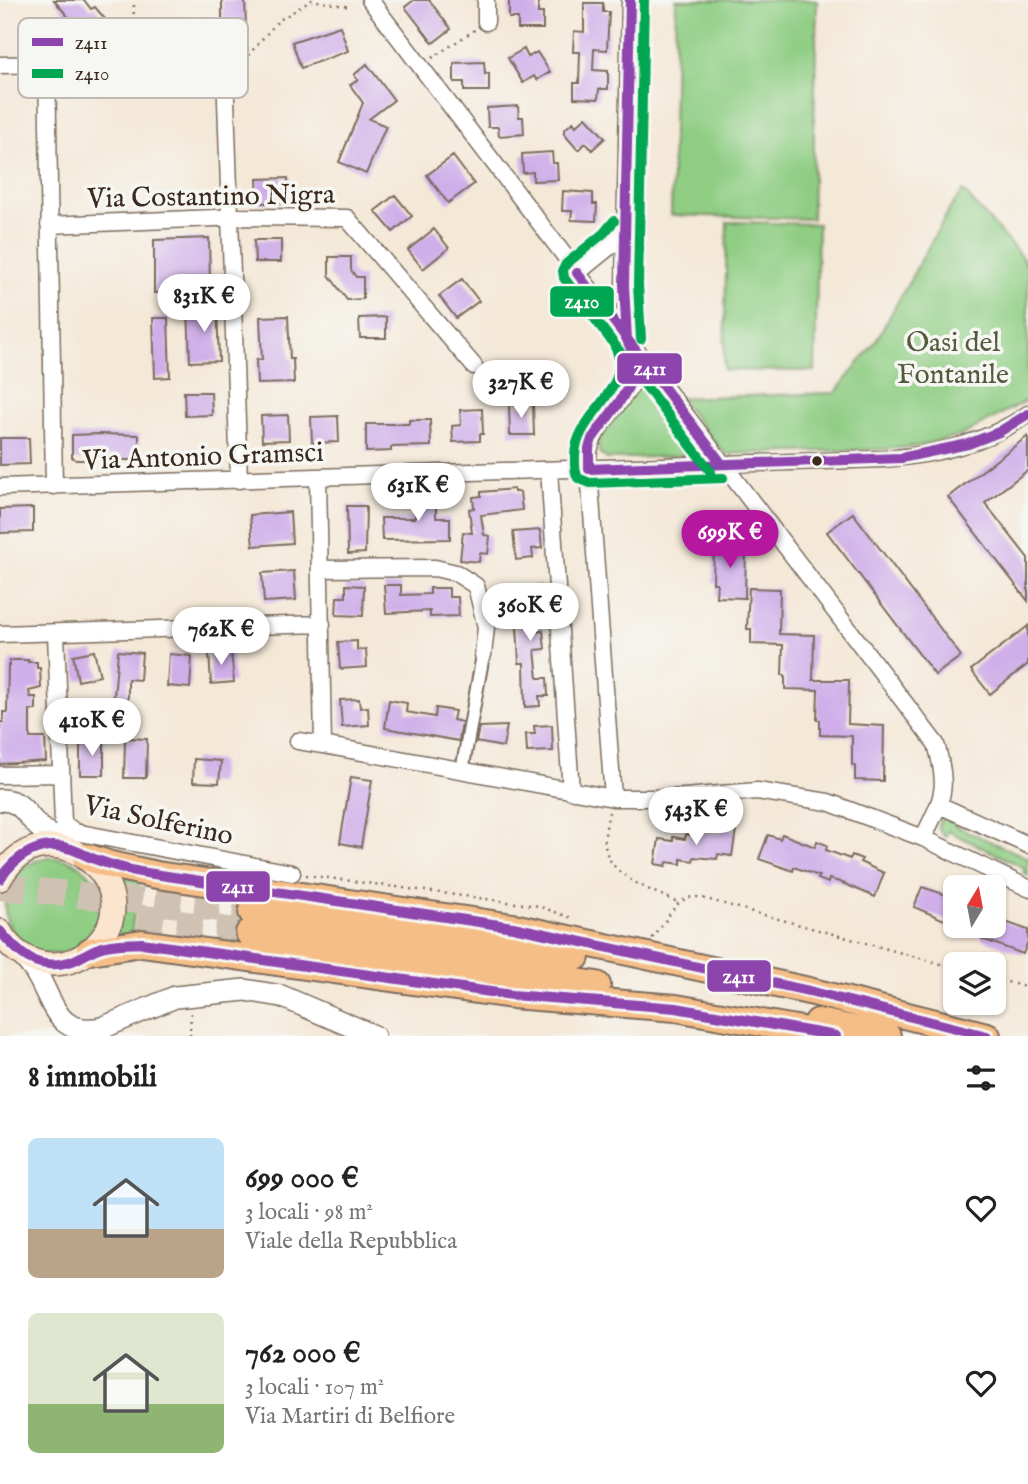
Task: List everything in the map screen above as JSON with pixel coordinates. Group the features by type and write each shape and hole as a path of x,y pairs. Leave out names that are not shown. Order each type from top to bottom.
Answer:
{"highway":[{"path":"79,853 111,865 156,875 513,927 809,991 987,1036"},
{"path":"887,1036 693,999 251,922 673,973 811,997 939,1024"},
{"path":"81,956 114,945 142,943 512,995 676,1008 836,1036"}],"main road":[{"path":"0,931 9,945 19,953 42,963 55,964 81,956 106,932 112,904 105,877 79,853 60,847 43,847 7,868"}],"street":[{"path":"370,0 936,744 943,772 942,799 923,838"},
{"path":"486,0 486,22"},
{"path":"631,0 624,285 634,381"},
{"path":"0,65 18,65"},
{"path":"47,98 54,486"},
{"path":"226,98 239,480"},
{"name":"Via Costantino Nigra","path":"49,225 231,218 347,218 474,366"},
{"path":"577,272 614,243 625,230"},
{"path":"597,299 616,297 624,285"},
{"path":"613,798 589,448 592,439 634,381 656,377"},
{"name":"Via Antonio Gramsci","path":"0,487 866,460 923,455 961,446 1028,414"},
{"path":"549,470 571,790"},
{"path":"318,477 324,745"},
{"path":"320,569 435,568 456,573 476,586 486,627 462,771"},
{"path":"0,634 322,624"},
{"name":"Via Solferino","path":"56,633 63,822 75,832 292,873"},
{"path":"298,741 613,798 672,798 757,791 828,802 923,838 1028,888"},
{"name":"Via Solferino","path":"0,775 61,774"},
{"path":"0,800 15,802 53,838 79,853"},
{"path":"939,805 1028,845"},
{"path":"7,868 29,838 32,820"},
{"path":"19,953 39,976 54,1012 63,1023 76,1029 92,1031 164,1001 239,990 272,993 374,1036"},
{"path":"48,996 55,977 81,956"}],"path":[{"path":"134,0 134,18"},
{"path":"248,56 278,21 313,0 349,6"},
{"path":"420,66 486,22"},
{"path":"613,798 605,834 608,858 619,871 678,903"},
{"path":"292,873 538,906 576,920"},
{"path":"650,940 678,903 691,896 943,964"},
{"path":"1006,982 1028,988"},
{"path":"190,1036 191,995"}],"green space":[{"path":"676,0 817,0 812,219 671,215"},
{"name":"Oasi del Fontanile","path":"963,191 1022,257 1028,269 1028,400 962,435 918,446 725,454 679,398 835,393 876,341 949,210"},
{"path":"727,222 818,224 815,371 724,370"},
{"path":"638,384 647,384 699,451 699,455 607,459 600,454 598,442"},
{"path":"942,819 957,820 955,826 1028,858 1028,876 1023,873 1025,868 948,831 945,837 938,824"},
{"path":"53,858 71,861 87,872 98,888 101,906 98,924 87,940 71,951 53,954 35,951 19,940 8,924 5,906 8,888 19,872 35,861"},
{"path":"117,877 139,879 131,936 114,938 121,900"}],"building":[{"path":"54,0 84,0 91,9 95,7 104,18 69,18"},
{"path":"222,0 245,0 246,18 222,18"},
{"path":"414,0 429,0 451,29 433,43 405,7"},
{"path":"509,0 538,0 538,13 543,13 543,29 518,29 518,18 509,18"},
{"path":"584,3 603,3 603,12 609,12 607,50 594,49 593,70 608,71 608,89 599,89 598,99 574,98 574,83 579,83 580,52 573,52 574,31 584,32"},
{"path":"340,26 348,51 301,68 292,42"},
{"path":"524,49 528,57 537,52 550,72 537,80 534,76 523,83 508,58"},
{"path":"484,62 485,74 489,73 489,91 464,91 464,82 454,82 454,63"},
{"path":"367,64 394,100 369,119 386,126 366,174 339,162 363,103 350,85 358,80 354,75"},
{"path":"518,106 519,117 523,117 524,134 499,136 498,127 488,127 487,108"},
{"path":"586,117 605,138 592,150 586,143 578,150 564,134 564,130 573,122 576,126"},
{"path":"552,152 553,163 557,163 558,180 533,181 533,172 523,173 522,154"},
{"path":"453,156 474,184 448,203 427,175"},
{"path":"288,178 289,203 258,203 257,179"},
{"path":"563,191 593,193 593,204 597,204 596,221 571,220 572,211 562,211"},
{"path":"395,195 412,216 393,232 375,211"},
{"path":"434,229 449,248 423,269 408,250"},
{"path":"209,238 210,283 166,285 166,293 154,293 154,240"},
{"path":"254,240 281,240 281,262 255,262"},
{"path":"329,257 351,257 351,270 356,277 363,277 363,299 347,300 329,275"},
{"path":"462,279 479,301 456,318 439,296"},
{"path":"217,307 219,361 190,362 188,308"},
{"path":"288,316 294,383 257,384 256,360 262,360 260,317"},
{"path":"386,317 386,338 360,338 359,318"},
{"path":"153,318 168,318 170,377 155,378"},
{"path":"184,392 211,392 212,415 185,416"},
{"path":"509,405 533,405 534,435 510,435"},
{"path":"482,409 483,434 480,434 480,441 453,442 452,426 461,425 460,410"},
{"path":"288,415 289,440 262,441 261,416"},
{"path":"338,416 339,442 312,443 311,417"},
{"path":"409,420 430,420 431,446 391,447 391,451 366,452 366,424 409,424"},
{"path":"72,435 139,435 139,460 116,460 116,456 86,456 84,460 72,457"},
{"path":"1028,436 1028,470 985,503 1028,558 1028,601 948,497"},
{"path":"0,438 29,438 30,464 0,465"},
{"path":"514,489 514,492 520,492 522,510 481,515 484,535 490,536 488,554 480,553 479,562 460,560 463,532 472,533 469,509 474,508 473,497 481,496 481,492"},
{"path":"415,494 436,494 436,518 450,518 450,539 382,540 381,518 415,518"},
{"path":"347,506 366,506 365,553 348,554"},
{"path":"33,508 33,532 0,533 0,509"},
{"path":"290,512 292,543 253,546 250,515"},
{"path":"853,513 961,656 935,675 827,532"},
{"path":"540,530 542,548 532,549 533,558 516,560 513,532"},
{"path":"718,542 746,543 745,598 716,597 717,583 713,583 714,549 718,549"},
{"path":"294,571 296,600 264,602 262,573"},
{"path":"346,585 364,586 363,616 336,615 337,597 346,597"},
{"path":"384,585 401,585 401,595 430,594 430,588 449,588 449,597 458,597 459,616 430,617 430,611 386,613"},
{"path":"541,586 543,604 534,604 536,632 543,631 545,649 535,650 538,678 547,678 548,696 539,696 540,706 525,707 524,663 519,663 515,588"},
{"path":"749,588 780,589 779,634 814,635 813,680 849,680 848,724 884,726 883,781 855,780 852,736 820,735 820,720 817,720 818,690 785,689 785,675 782,675 783,645 751,644 751,629 747,629"},
{"path":"1028,626 1028,664 990,694 971,670"},
{"path":"357,641 357,650 366,649 367,667 340,669 338,642"},
{"path":"94,651 100,676 78,681 73,655"},
{"path":"118,651 142,653 140,680 128,679 128,721 112,721"},
{"path":"231,651 234,682 211,684 209,652"},
{"path":"169,654 192,656 190,688 167,686"},
{"path":"10,660 37,662 37,668 40,668 41,688 29,691 30,697 36,697 36,710 30,710 30,738 45,738 46,761 0,764 0,722 3,722 3,712 7,712"},
{"path":"95,697 104,697 109,721 95,721"},
{"path":"359,699 360,708 368,707 369,725 342,727 340,700"},
{"path":"389,700 407,703 406,712 435,717 436,708 455,711 453,720 462,722 459,741 385,728"},
{"path":"552,725 553,751 527,752 526,734 535,734 534,726"},
{"path":"507,726 503,747 476,742 479,727"},
{"path":"125,738 147,739 146,778 124,778"},
{"path":"80,740 104,740 104,775 80,775"},
{"path":"194,759 221,761 219,783 193,782"},
{"path":"351,777 372,780 361,847 340,843"},
{"path":"722,828 736,830 732,856 718,854 717,859 694,857 693,861 681,859 681,864 655,864 659,839 685,839 686,834 696,836 696,832 721,833"},
{"path":"782,834 815,847 817,841 827,845 826,850 850,859 852,855 862,859 860,862 884,873 875,897 840,882 829,879 828,883 818,879 819,876 794,867 793,871 759,859 768,835 780,839"},
{"path":"922,887 943,894 943,919 914,907"},
{"path":"1006,922 1028,930 1028,941 1023,954 982,939 1006,938"}],"tunnel":[{"path":"0,887 252,912"},
{"path":"138,917 249,933"}],"transit line":[{"name":"z411","path":"627,340 624,285 630,0"},
{"name":"z410","path":"641,339 638,285 644,0"},
{"name":"z410","path":"614,221 604,233 566,264 563,270 564,278 711,472"},
{"name":"z411","path":"577,273 722,464"},
{"name":"z411","path":"589,469 592,439 618,404 631,380 632,354 627,340"},
{"name":"z410","path":"615,347 619,361 618,375 584,427 578,441 575,456 578,478 590,483 723,478"},
{"name":"z411","path":"589,469 901,458 968,444 999,432 1028,414"},
{"name":"z411","path":"0,879 6,870 31,851 60,846 108,864 140,872 513,927 809,991 987,1036"},
{"name":"z411","path":"0,931 21,953 47,964 69,962 109,945 142,943 512,995 676,1008 836,1036"}]}
